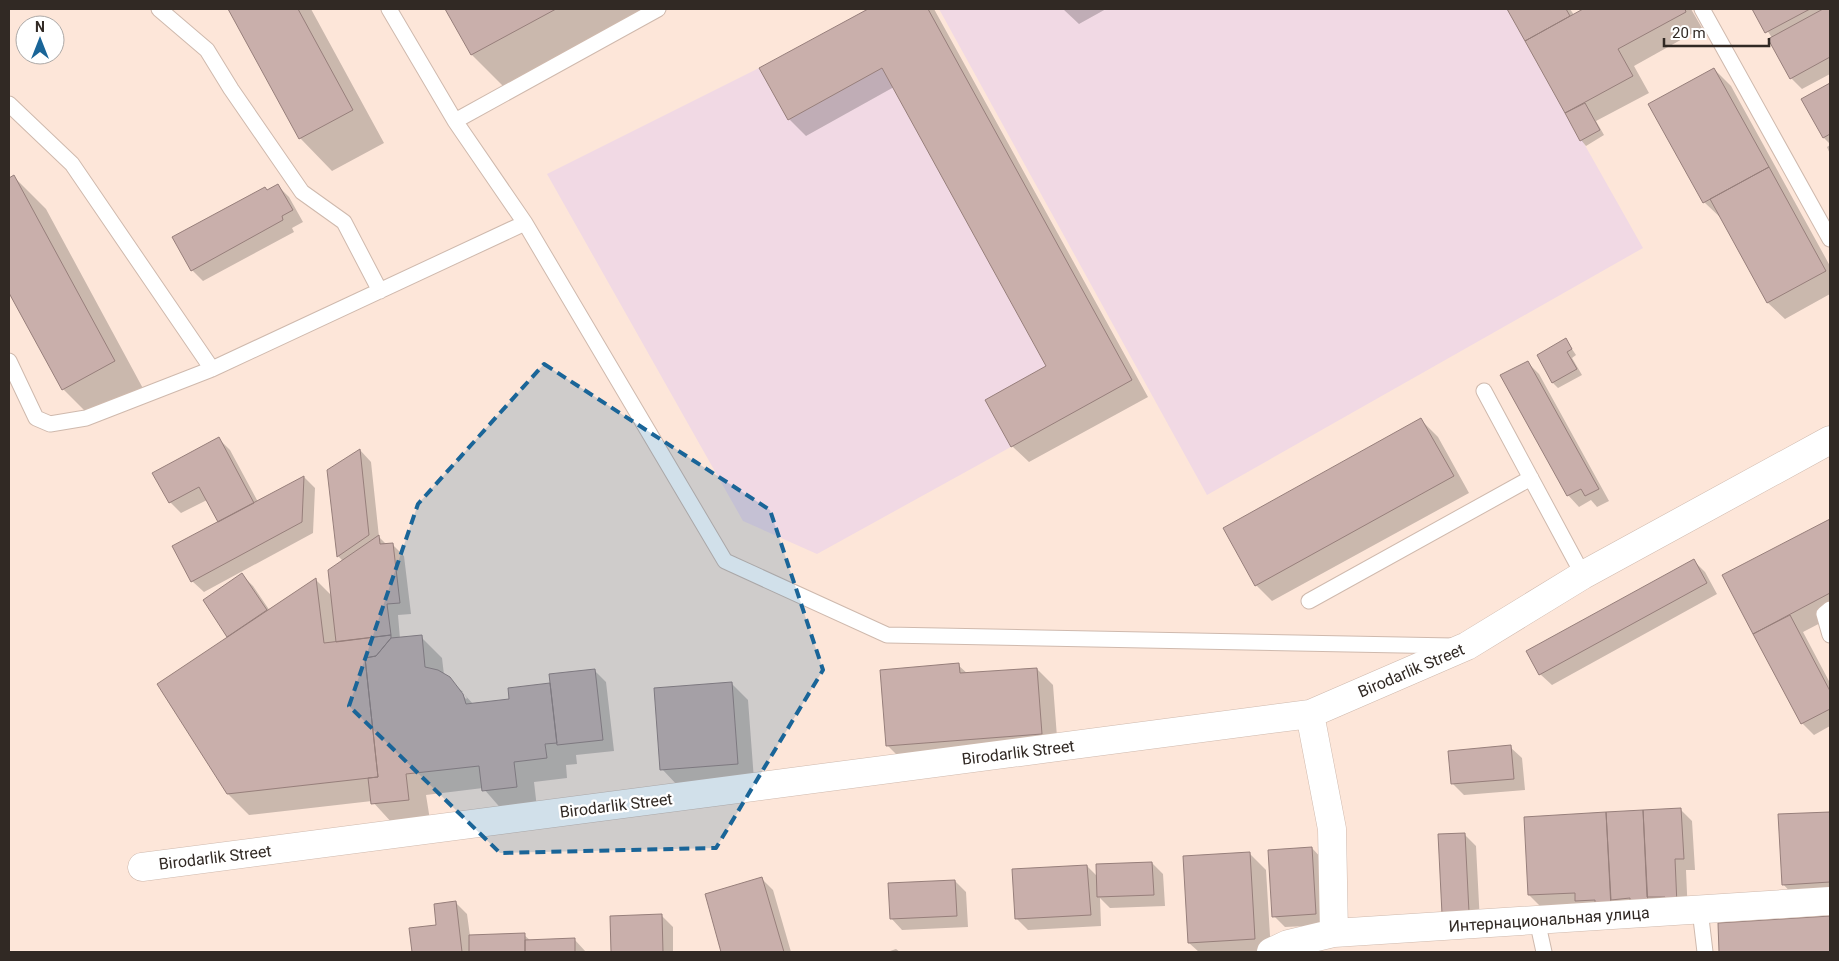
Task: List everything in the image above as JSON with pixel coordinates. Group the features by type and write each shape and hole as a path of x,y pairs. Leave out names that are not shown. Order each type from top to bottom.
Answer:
{"street":[{"name":"Birodarlik Street","path":"142,867 1310,714 1467,646 1583,574 1830,440"},
{"path":"1310,714 1332,829 1334,934"},
{"name":"Интернациональная улица","path":"1270,952 1288,944 1334,934 1830,901"}],"lane":[{"path":"160,9 207,50 231,89 302,192 344,222 380,291"},
{"path":"389,9 455,121 525,223 725,560 887,635 1467,646"},
{"path":"455,121 658,9"},
{"path":"1702,9 1830,239"},
{"path":"9,104 72,164 212,369"},
{"path":"9,360 36,418 50,424 86,418 212,369 525,223"},
{"path":"1484,391 1583,574"},
{"path":"1309,601 1531,478"},
{"path":"1830,610 1824,614 1830,635"},
{"path":"1700,910 1705,952"},
{"path":"1537,920 1544,952"}],"highlighted area":[{"path":"544,364 770,510 823,670 716,848 500,853 349,706 418,504"}],"shaded area":[{"path":"868,9 928,9 1132,380 817,554 743,521 547,174 759,68"},
{"path":"939,9 1508,9 1643,248 1207,495"}],"building":[{"path":"228,9 298,9 353,110 299,139"},
{"path":"445,9 556,9 471,55"},
{"path":"868,9 928,9 1132,380 1011,447 985,400 1046,366 882,68 788,120 759,68"},
{"path":"1507,9 1566,9 1570,16 1525,41"},
{"path":"1583,9 1685,9 1686,12 1618,49 1633,76 1565,113 1525,41"},
{"path":"1752,9 1810,9 1765,33"},
{"path":"1823,9 1830,9 1830,57 1790,79 1768,39"},
{"path":"1714,68 1769,167 1703,203 1648,104"},
{"path":"1830,83 1830,134 1823,138 1801,99"},
{"path":"1585,103 1600,130 1580,141 1565,113"},
{"path":"1769,167 1826,271 1767,303 1710,199"},
{"path":"14,175 115,361 62,390 9,293 9,178"},
{"path":"278,184 293,210 282,216 283,220 191,271 172,237 265,187 267,190"},
{"path":"1566,338 1572,349 1567,352 1577,369 1552,383 1537,355"},
{"path":"1528,361 1599,489 1585,496 1581,489 1567,496 1500,375"},
{"path":"1421,418 1454,476 1255,586 1223,528"},
{"path":"219,437 254,503 218,522 199,487 169,503 152,473"},
{"path":"360,449 369,535 337,557 327,470"},
{"path":"304,476 302,522 191,582 172,546"},
{"path":"1830,519 1830,593 1753,634 1722,575"},
{"path":"379,535 380,544 393,543 400,603 387,604 391,635 336,642 328,570"},
{"path":"1694,559 1707,583 1539,675 1526,651"},
{"path":"242,573 267,610 227,637 203,600"},
{"path":"316,578 324,643 391,635 391,638 376,656 365,658 378,777 227,794 157,684"},
{"path":"1790,615 1830,691 1830,709 1801,724 1753,634"},
{"path":"422,635 425,667 438,670 450,677 463,694 466,704 509,699 508,688 550,683 557,743 545,744 547,758 514,762 517,787 482,791 479,766 406,774 409,800 371,804 368,778 378,777 365,658 376,656 391,638"},
{"path":"959,663 960,673 1037,668 1042,734 886,746 880,670"},
{"path":"595,669 603,740 557,745 549,674"},
{"path":"732,682 738,764 660,770 654,688"},
{"path":"1511,745 1514,779 1451,784 1448,751"},
{"path":"1681,808 1684,859 1675,859 1677,905 1665,905 1665,897 1647,897 1643,810"},
{"path":"1643,810 1648,906 1630,907 1630,898 1611,900 1606,812"},
{"path":"1606,812 1611,908 1595,909 1595,900 1575,901 1575,893 1528,895 1524,817"},
{"path":"1830,812 1830,882 1782,885 1778,814"},
{"path":"1465,833 1469,912 1442,914 1438,834"},
{"path":"1312,847 1316,914 1272,917 1268,850"},
{"path":"1250,852 1255,939 1188,943 1183,856"},
{"path":"1152,862 1154,895 1097,897 1096,864"},
{"path":"1087,865 1091,915 1015,919 1012,869"},
{"path":"762,877 784,952 721,952 705,894"},
{"path":"955,880 957,916 890,919 888,883"},
{"path":"456,901 462,952 412,952 409,928 436,925 434,904"},
{"path":"662,914 663,952 611,952 610,916"},
{"path":"1830,916 1830,952 1719,952 1718,923"},
{"path":"525,933 525,952 469,952 469,935"},
{"path":"575,938 575,952 525,952 525,940"}]}
